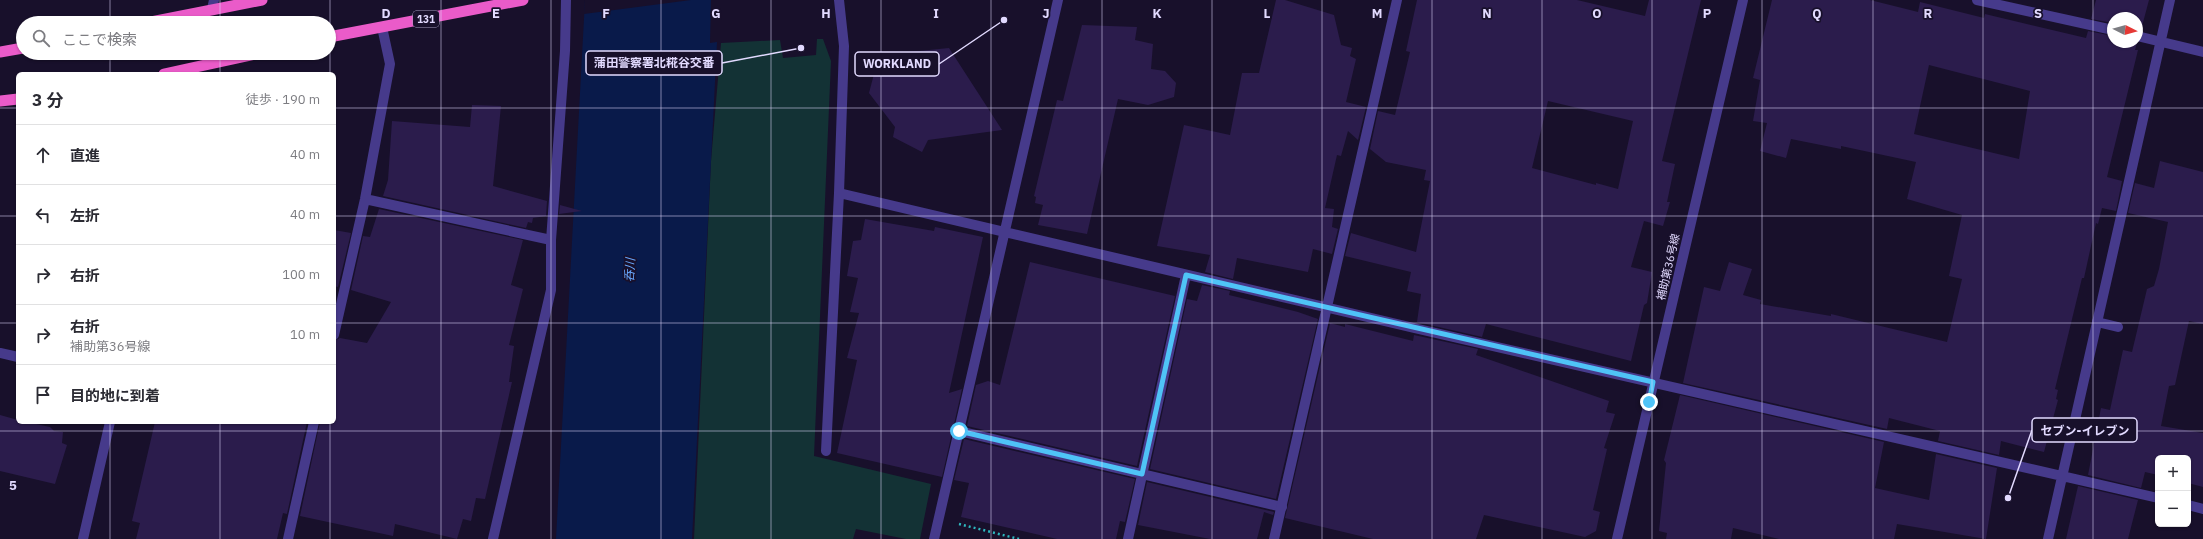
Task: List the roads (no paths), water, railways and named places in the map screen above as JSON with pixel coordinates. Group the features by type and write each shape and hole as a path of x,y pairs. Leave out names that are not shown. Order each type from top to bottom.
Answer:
{"highway":[{"path":"172,16 213,5 262,0"},
{"name":"131","path":"336,36 382,26 523,0"},
{"path":"0,52 16,49"},
{"path":"189,72 234,60"},
{"path":"0,102 16,99"}],"street":[{"path":"493,539 551,290 551,240 565,51 566,0"},
{"path":"826,451 839,193 844,46 839,0"},
{"path":"934,539 1003,232 1058,0"},
{"path":"1274,539 1398,0"},
{"name":"補助第36号線","path":"1617,539 1743,0"},
{"path":"1977,0 2107,29"},
{"path":"2048,539 2170,0"},
{"path":"336,326 365,199 390,64 382,26"},
{"path":"2143,37 2203,52"},
{"path":"839,193 1186,275 1327,306 1414,328 2155,497"},
{"path":"365,199 551,240"},
{"path":"1128,539 1186,275"},
{"path":"2097,322 2118,327"},
{"path":"0,353 16,357"},
{"path":"84,539 110,424"},
{"path":"288,539 314,424"},
{"path":"959,431 1282,507"},
{"path":"2191,506 2203,509"}],"water":[{"name":"呑川","path":"585,0 711,0 710,43 717,42 692,539 556,539"}],"place":[{"name":"WORKLAND","path":"1004,20"},
{"name":"蒲田警察署北糀谷交番","path":"801,48"},
{"name":"セブン-イレブン","path":"2008,498"}]}
